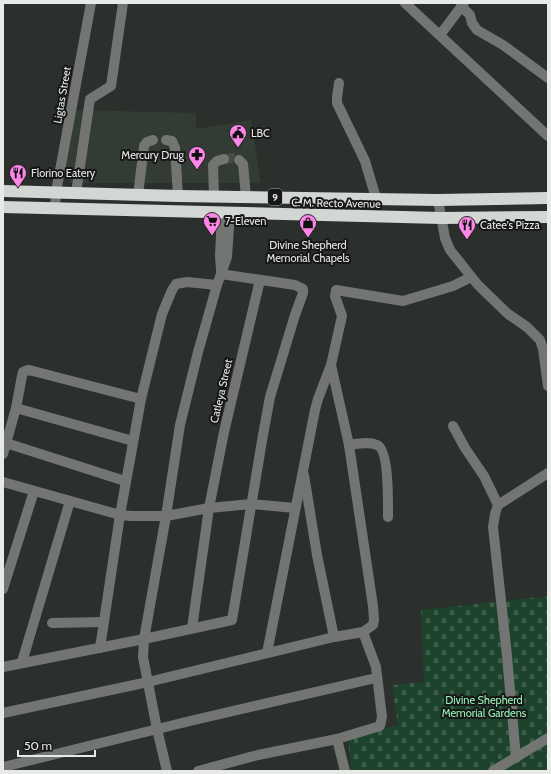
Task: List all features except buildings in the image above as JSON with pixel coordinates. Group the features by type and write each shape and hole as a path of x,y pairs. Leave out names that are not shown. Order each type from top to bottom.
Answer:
{"highway":[{"name":"C. M. Recto Avenue","path":"3,191 178,196 438,200 548,198"},
{"name":"C. M. Recto Avenue","path":"3,207 441,218 548,216"}],"street":[{"name":"Ligtas Street","path":"55,208 56,192 91,3"},
{"path":"76,193 90,99 111,86 123,3"},
{"path":"405,3 548,136"},
{"path":"440,35 462,5 470,15 472,23 477,30 503,44 548,78"},
{"path":"339,83 337,103 365,161 376,198"},
{"path":"138,195 144,146 147,142 153,140"},
{"path":"166,140 172,141 175,148 178,196"},
{"path":"214,196 213,165 224,158"},
{"path":"238,160 244,164 246,197"},
{"path":"438,200 447,244 450,250 493,300 508,314 527,327 540,340 543,349 548,386"},
{"path":"167,771 143,657 144,639 182,419 221,274 220,256 226,213"},
{"path":"3,667 232,620 262,435 270,397 303,289 296,284 221,274"},
{"path":"267,653 318,399 331,365 342,316 335,296 336,290 403,301 446,288 472,277"},
{"name":"Catleya Street","path":"192,628 209,508 230,399 260,280"},
{"path":"100,648 125,481 141,399 162,314 176,284 181,282 217,285"},
{"path":"3,713 148,682 334,637 362,632 373,625 374,620 349,445 331,365"},
{"path":"3,454 16,408 23,372 28,370 141,399"},
{"path":"16,408 133,441"},
{"path":"453,426 465,448 484,476 498,504"},
{"path":"6,443 125,481"},
{"path":"349,445 370,443 378,445 384,453 388,517"},
{"path":"303,469 317,555 334,637"},
{"path":"516,758 493,527 498,504 548,473"},
{"path":"3,482 120,515 166,516 209,508 251,504 295,508"},
{"path":"3,589 34,491"},
{"path":"22,662 70,501"},
{"path":"52,623 103,622"},
{"path":"198,771 258,755 337,739 380,726 381,710 374,660 362,632"},
{"path":"3,767 157,729 376,678"},
{"path":"493,771 548,738"},
{"path":"337,739 345,771"}],"shaded area":[{"path":"76,110 196,113 196,129 251,120 261,183 71,183 65,172"}],"green space":[{"name":"Divine Shepherd Memorial Gardens","path":"548,596 548,771 351,771 348,737 398,725 392,685 424,682 421,610"}],"tunnel":[{"path":"224,159 232,158 239,160"}],"place":[{"name":"LBC","path":"238,148"},
{"name":"Mercury Drug","path":"197,170"},
{"name":"Florino Eatery","path":"18,188"},
{"name":"7-Eleven","path":"212,236"},
{"name":"Divine Shepherd Memorial Chapels","path":"308,238"},
{"name":"Catee's Pizza","path":"467,240"}]}
